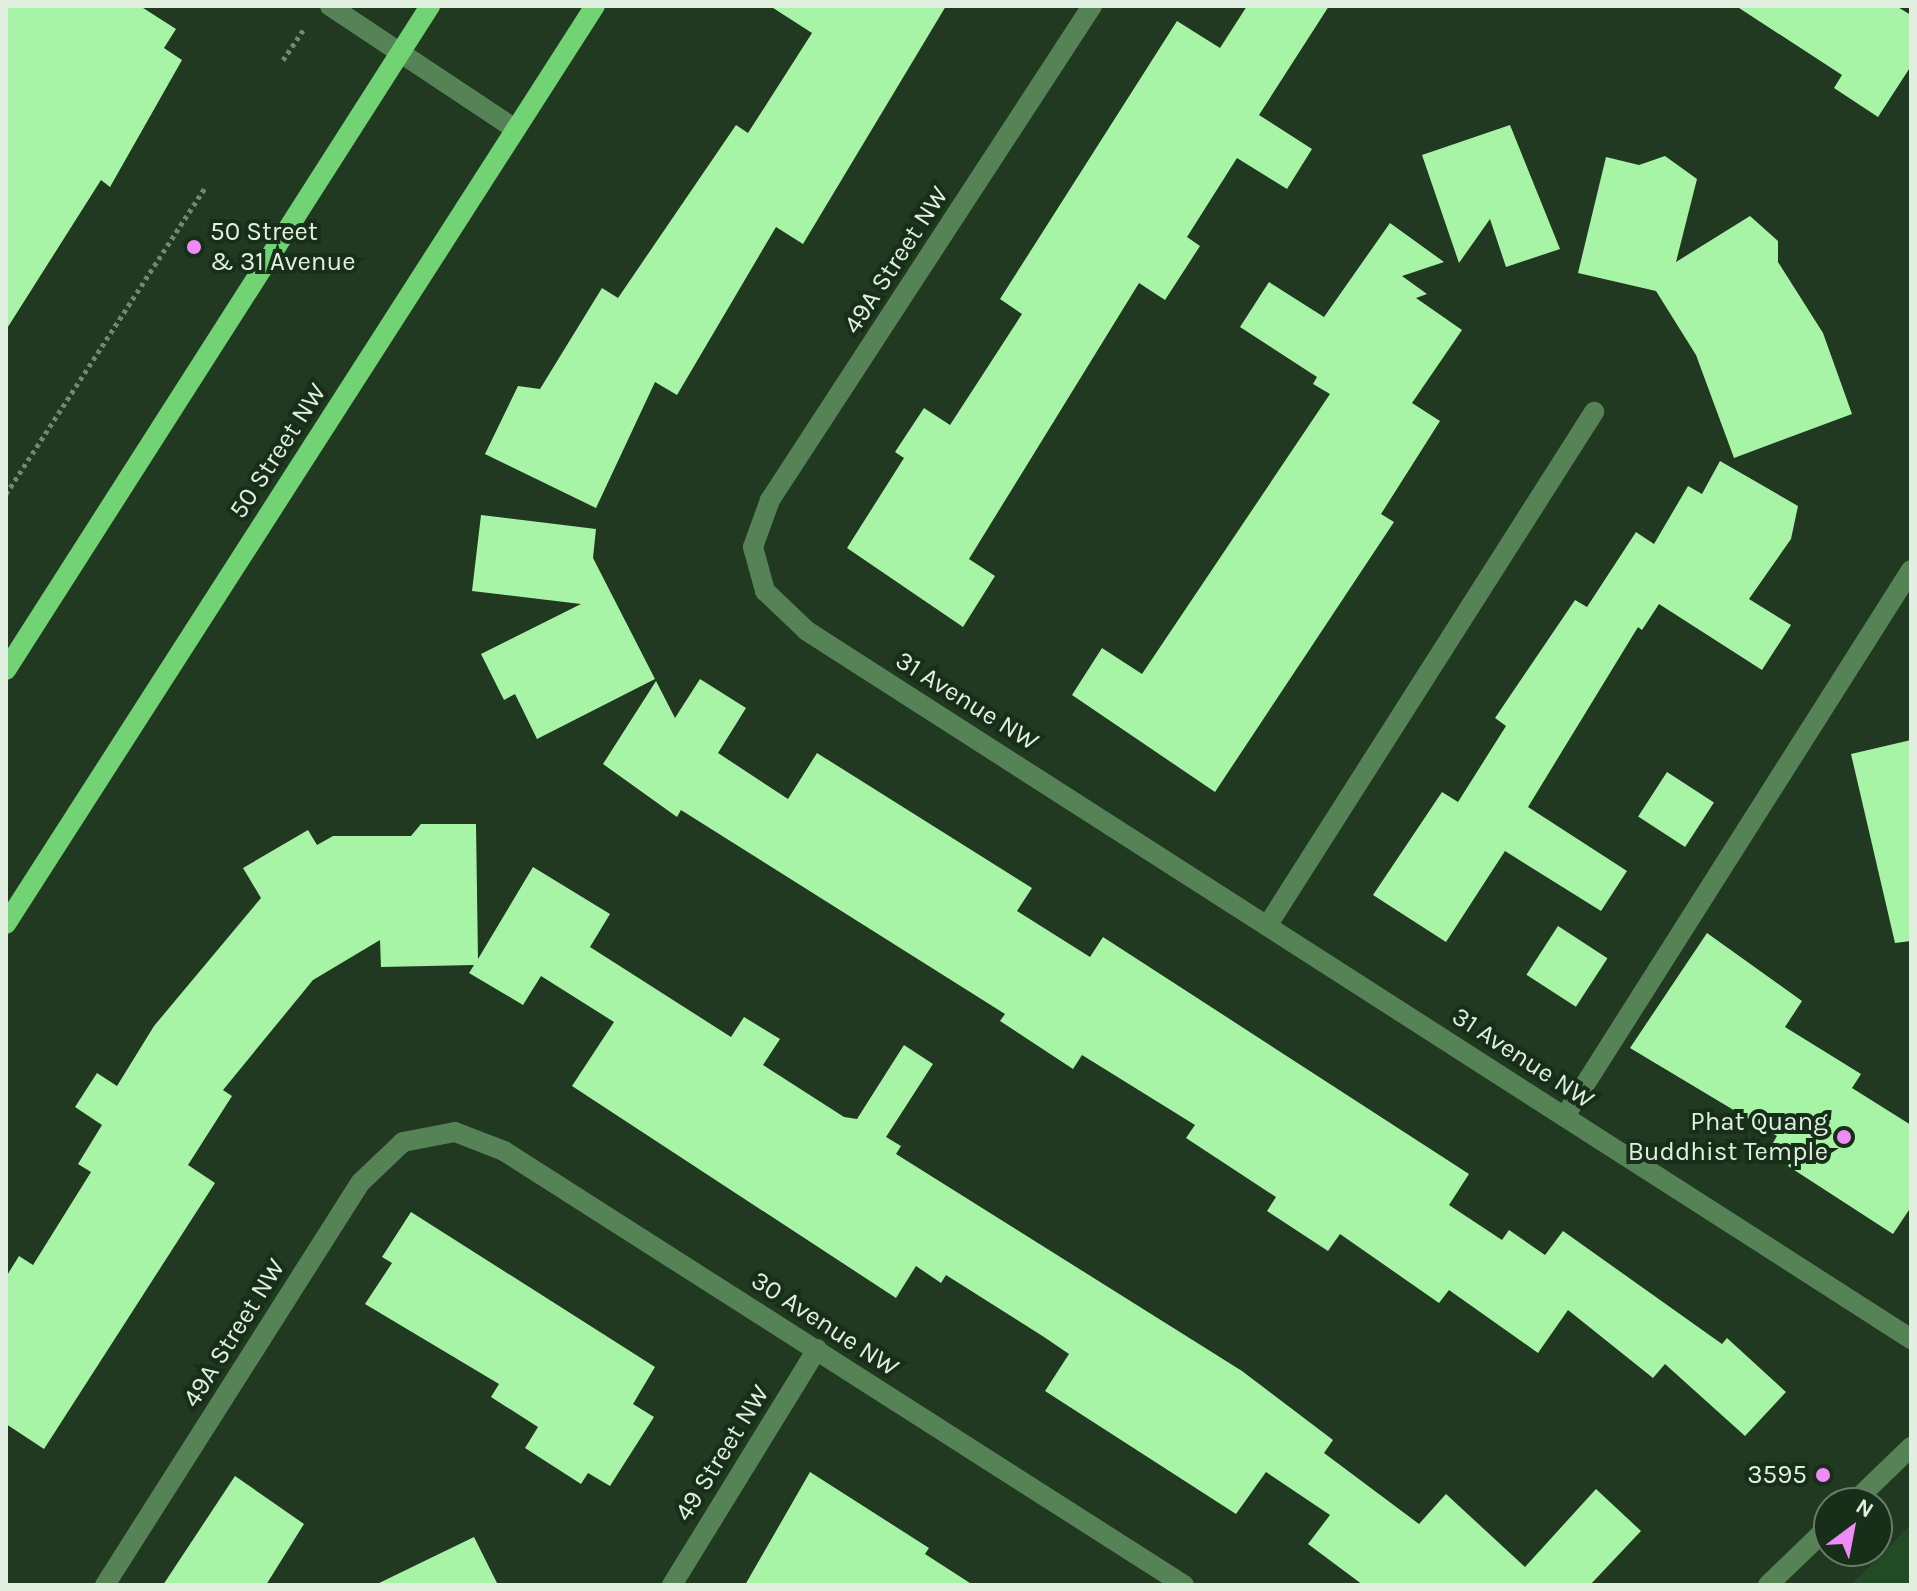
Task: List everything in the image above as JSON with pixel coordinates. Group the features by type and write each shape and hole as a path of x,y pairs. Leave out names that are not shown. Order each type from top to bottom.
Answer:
{"main road":[{"path":"6,670 430,6"},
{"name":"50 Street NW","path":"6,924 595,6"}],"street":[{"path":"330,6 515,129"},
{"name":"49A Street NW","path":"753,547 770,500 1092,6"},
{"path":"1269,923 1594,412"},
{"name":"31 Avenue NW","path":"753,547 755,569 782,613 1269,923 1911,1339"},
{"path":"1565,1116 1911,570"},
{"name":"49A Street NW","path":"105,1585 361,1182 403,1142 429,1132"},
{"name":"30 Avenue NW","path":"429,1132 455,1132 504,1151 1184,1585"},
{"name":"49 Street NW","path":"672,1585 817,1349"},
{"path":"1870,1487 1911,1447"},
{"path":"1768,1585 1813,1541"}],"path":[{"path":"283,60 312,17"},
{"path":"6,494 205,187"}],"green space":[{"path":"1911,1524 1911,1585 1851,1585 1869,1567 1893,1567 1893,1542"}],"building":[{"path":"6,6 140,6 176,29 164,48 182,60 110,187 101,180 6,330"},
{"path":"770,6 946,6 803,244 776,227 677,395 655,382 596,508 485,454 518,386 540,389 602,288 618,298 736,125 748,133 812,33"},
{"path":"1247,6 1329,6 1259,115 1312,149 1287,189 1237,158 1187,237 1200,246 1165,300 1139,283 969,559 995,576 963,627 847,548 904,458 895,452 924,408 950,425 1022,314 1000,299 1177,21 1220,48"},
{"path":"1736,6 1896,6 1911,15 1911,66 1878,117 1834,88 1842,75"},
{"path":"1510,125 1560,249 1506,267 1490,219 1459,263 1422,155"},
{"path":"1665,156 1697,179 1676,262 1750,216 1778,241 1778,262 1823,333 1852,414 1734,458 1696,355 1656,291 1578,273 1606,157 1639,165"},
{"path":"1390,223 1444,262 1402,276 1427,294 1416,298 1462,330 1412,403 1440,421 1381,514 1394,522 1215,792 1072,695 1102,648 1142,674 1330,394 1313,384 1317,377 1240,327 1269,282 1324,317"},
{"path":"1720,461 1798,506 1791,539 1749,599 1791,625 1762,670 1659,604 1642,630 1638,627 1528,807 1627,871 1601,911 1505,851 1446,942 1373,895 1442,792 1458,802 1506,726 1495,718 1575,600 1587,607 1636,532 1654,544 1688,486 1702,494"},
{"path":"481,515 596,529 593,558 655,679 537,739 515,694 504,700 481,654 581,604 472,591"},
{"path":"700,679 746,708 718,753 788,799 817,753 1032,888 1017,911 1090,957 1103,937 1469,1174 1449,1205 1502,1240 1509,1230 1545,1255 1563,1231 1722,1344 1727,1338 1786,1392 1745,1436 1665,1364 1653,1378 1568,1310 1538,1353 1449,1290 1439,1303 1340,1234 1328,1251 1267,1211 1276,1197 1186,1138 1195,1125 1082,1055 1073,1069 1000,1021 1005,1014 681,810 677,817 603,764 656,681 675,718"},
{"path":"1911,740 1911,941 1895,943 1851,754"},
{"path":"1667,772 1714,802 1685,847 1638,816"},
{"path":"421,824 476,824 478,959 533,867 610,914 590,947 731,1037 744,1017 780,1039 763,1065 844,1117 857,1119 904,1045 933,1064 886,1137 901,1146 896,1154 1242,1371 1333,1440 1324,1453 1419,1524 1446,1494 1525,1567 1596,1489 1641,1531 1590,1585 1363,1585 1308,1544 1330,1515 1266,1472 1236,1514 1045,1391 1069,1354 1044,1337 946,1275 941,1283 916,1266 896,1298 572,1086 614,1022 541,976 523,1005 469,973 474,965 381,967 380,940 313,980 223,1090 232,1096 188,1165 215,1183 44,1449 6,1424 6,1277 19,1256 33,1265 91,1172 78,1164 102,1125 75,1107 97,1073 117,1086 154,1026 261,898 243,868 308,830 317,845 333,836 411,836"},
{"path":"1558,926 1607,958 1576,1007 1526,975"},
{"path":"1707,933 1802,1001 1785,1027 1861,1074 1852,1088 1911,1125 1911,1207 1893,1234 1788,1166 1791,1161 1770,1148 1777,1136 1630,1048"},
{"path":"411,1212 655,1367 633,1404 654,1417 610,1486 588,1473 581,1484 525,1448 538,1427 491,1397 499,1384 365,1304 392,1263 382,1257"},
{"path":"810,1472 929,1548 925,1554 973,1585 745,1585"},
{"path":"235,1476 304,1524 266,1585 163,1585"},
{"path":"474,1537 498,1585 375,1585"}],"place":[{"name":"50 Street & 31 Avenue","path":"194,247"},
{"name":"Phat Quang Buddhist Temple","path":"1844,1137"},
{"name":"3595","path":"1823,1475"}]}
